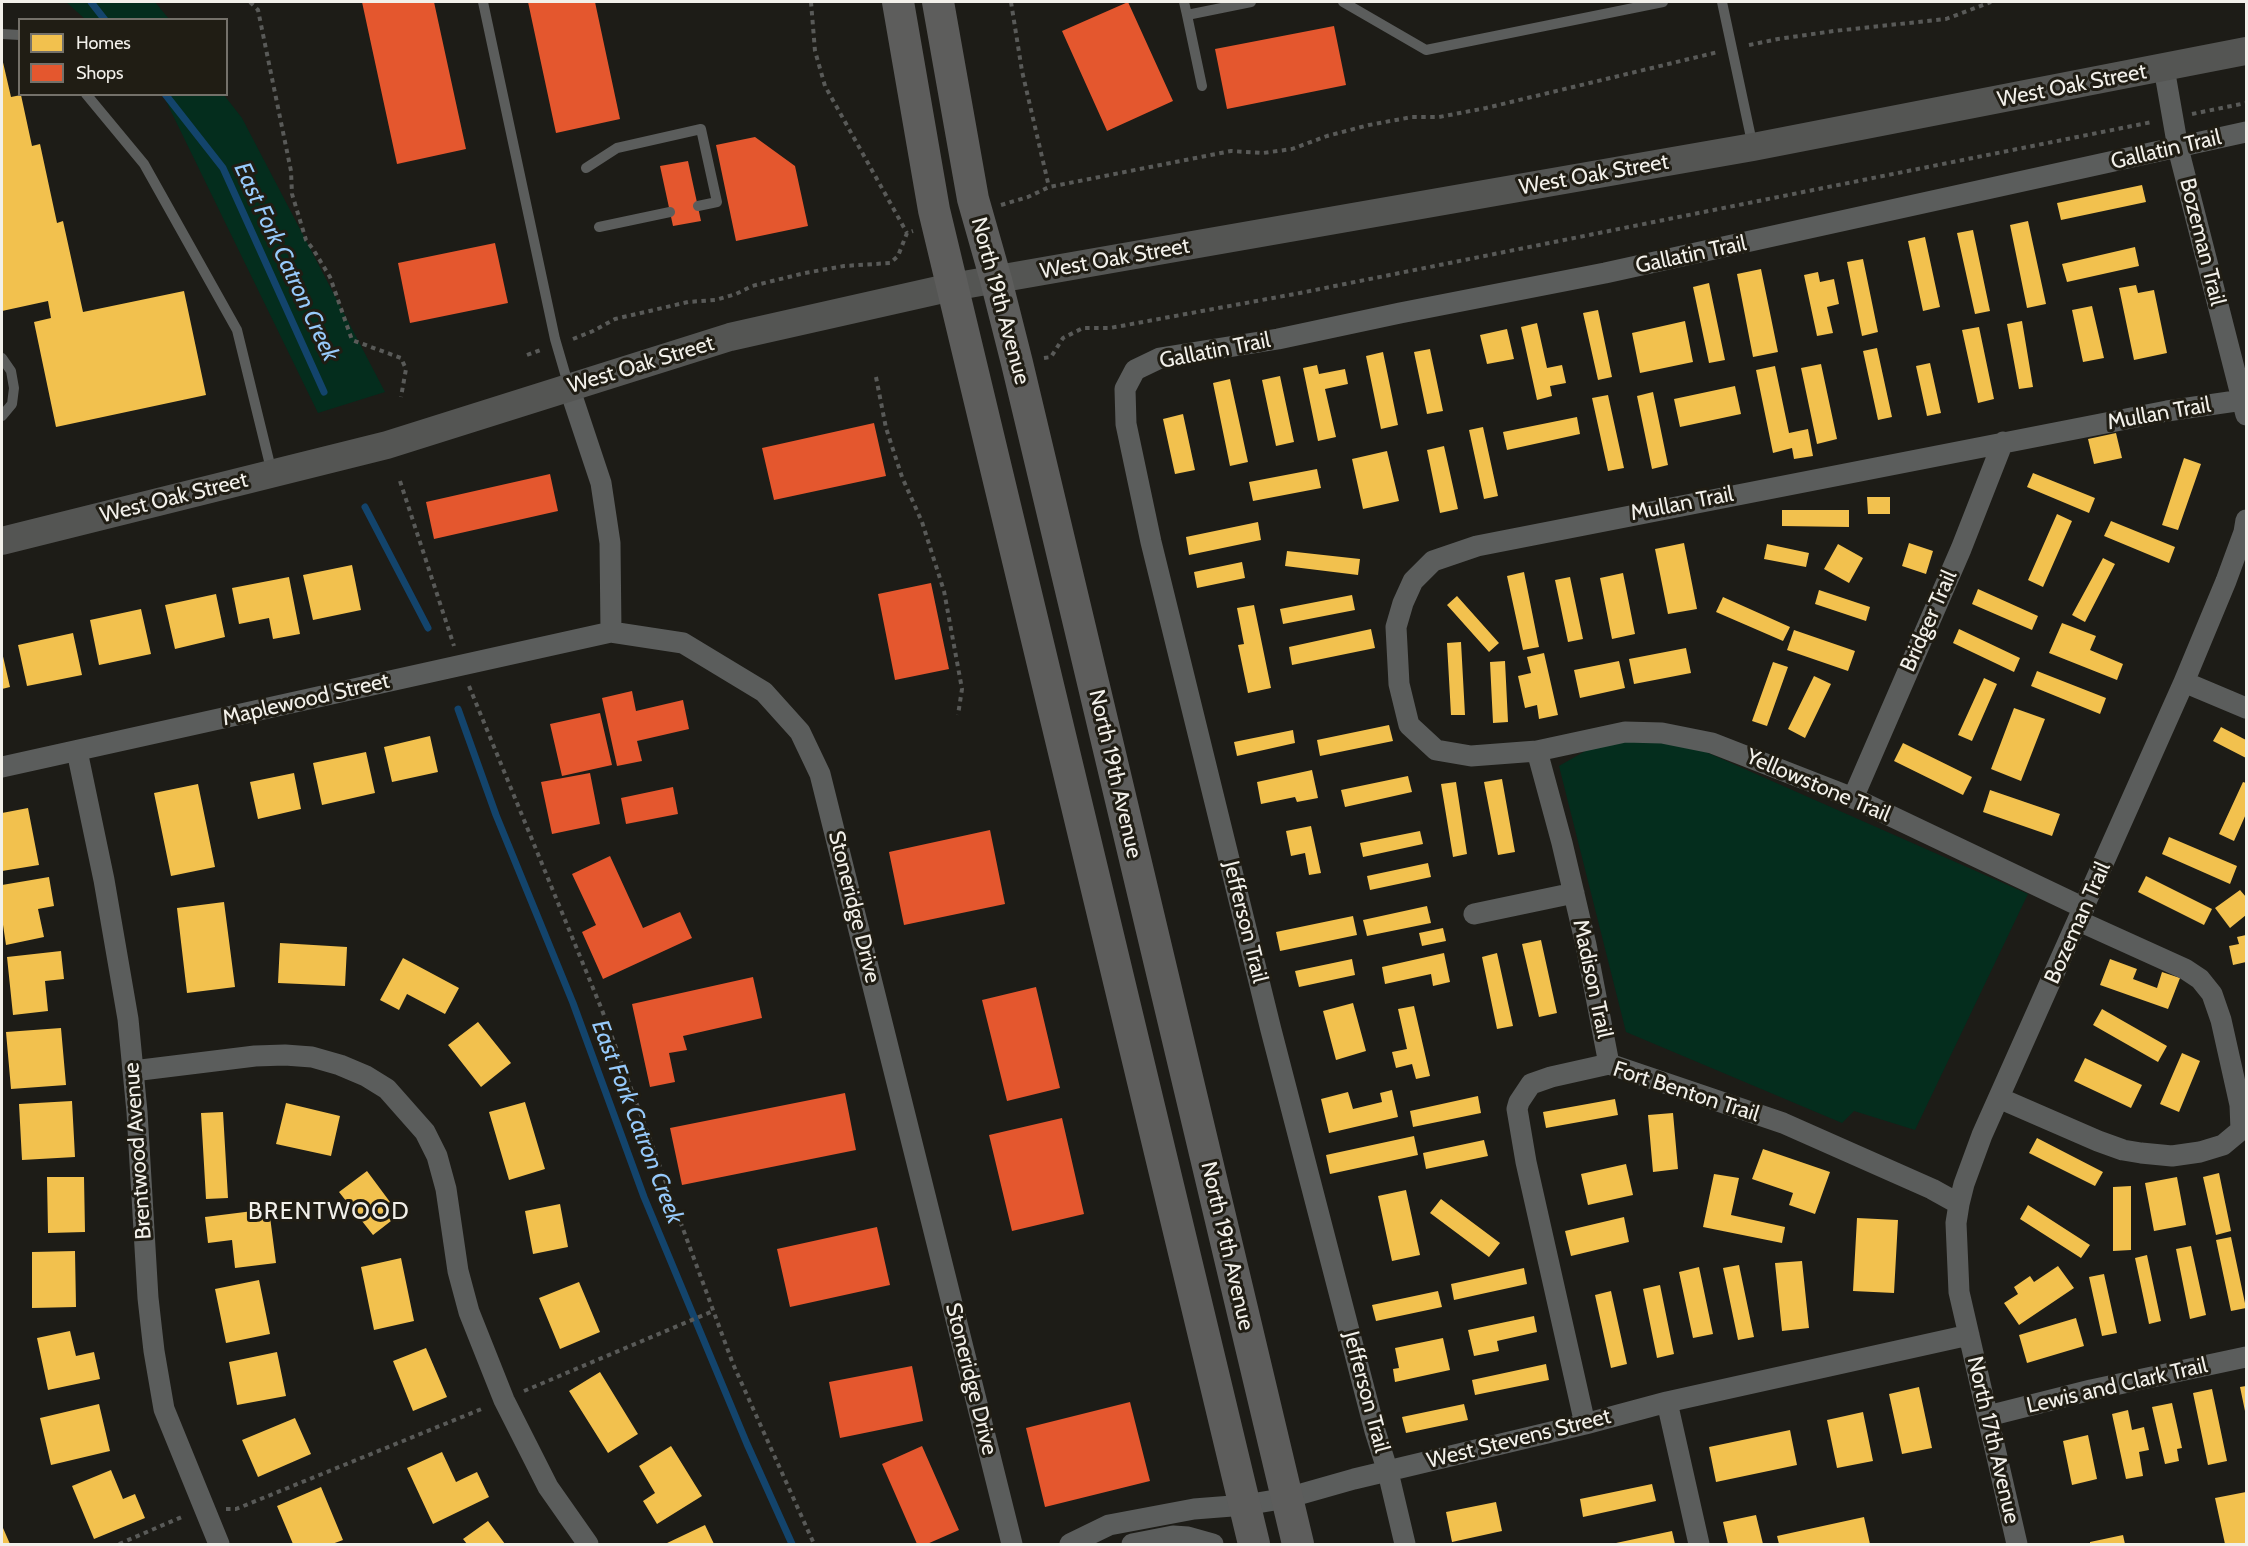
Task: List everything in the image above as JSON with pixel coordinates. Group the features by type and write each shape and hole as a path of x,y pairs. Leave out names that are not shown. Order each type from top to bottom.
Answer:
{"main road":[{"name":"North 19th Avenue","path":"898,2 937,224 1254,1545"},
{"name":"North 19th Avenue","path":"938,2 977,212 1017,363 1298,1545"},
{"name":"West Oak Street","path":"2,541 387,445 730,337 952,287 1753,147 2247,51"}],"street":[{"name":"Bozeman Trail","path":"2164,68 2178,148 2245,407"},
{"name":"Gallatin Trail","path":"1135,370 1160,358 1278,339 1400,312 1605,273 2247,132"},
{"name":"Jefferson Trail","path":"1135,370 1125,389 1126,424 1151,542 1271,1030 1375,1431 1388,1472 1405,1545"},
{"path":"569,387 603,495 610,543 611,632"},
{"name":"Mullan Trail","path":"1536,752 1471,756 1436,750 1409,725 1399,684 1396,627 1413,581 1433,561 1477,546 1524,535 2003,442 2167,411 2245,407"},
{"name":"Bridger Trail","path":"1853,798 1961,549 2003,442"},
{"name":"Bozeman Trail","path":"1969,1335 1959,1292 1956,1223 1964,1184 1999,1098 2184,682 2233,562 2247,520"},
{"name":"Maplewood Street","path":"2,767 611,632"},
{"name":"Stoneridge Drive","path":"611,632 682,643 764,692 800,732 820,774 1012,1545"},
{"path":"2184,682 2247,708"},
{"name":"Yellowstone Trail","path":"1536,752 1625,732 1662,732 1712,743 1853,798 2185,969 2200,980 2211,994 2221,1020 2240,1105 2241,1130 2223,1145 2200,1152 2172,1156 2141,1153 2123,1150 2098,1141 1999,1098"},
{"name":"Brentwood Avenue","path":"77,751 104,880 128,1020 153,1351 164,1409 219,1545"},
{"name":"Madison Trail","path":"1536,752 1574,893 1610,1064"},
{"name":"Madison Trail","path":"1474,914 1574,893"},
{"path":"133,1071 255,1056 285,1055 312,1057 340,1065 366,1076 387,1089 425,1132 437,1156 446,1189 458,1271 469,1312 504,1400 548,1487 588,1545"},
{"name":"Fort Benton Trail","path":"1585,1424 1526,1162 1517,1109 1531,1084 1551,1077 1610,1064 1783,1123 1932,1189 1959,1204"},
{"name":"West Stevens Street","path":"1070,1545 1109,1525 1194,1509 1245,1505 1287,1498 1354,1479 1585,1424 1666,1402 1969,1335"},
{"name":"North 17th Avenue","path":"1969,1335 2017,1545"},
{"name":"Lewis and Clark Trail","path":"1988,1416 2091,1390 2247,1357"},
{"path":"1666,1402 1699,1545"},
{"path":"1132,1545 1173,1536 1188,1537 1213,1545"}],"lane":[{"path":"483,2 555,339 569,387"},
{"path":"1184,2 1202,86"},
{"path":"1187,15 1251,2"},
{"path":"1343,2 1426,50 1663,2"},
{"path":"1722,2 1753,147"},
{"path":"2,34 18,35"},
{"path":"88,96 144,164 237,330 272,474"},
{"path":"586,168 617,148 702,129 717,202 698,206"},
{"path":"599,227 670,212"},
{"path":"2,358 11,371 14,388 12,404 2,416"}],"path":[{"path":"250,2 258,10 291,171 292,194 306,240 330,277 352,340 400,358 406,369 401,398"},
{"path":"811,2 815,51 825,86 907,233"},
{"path":"1011,2 1022,71 1048,187"},
{"path":"977,212 1028,197 1048,187 1231,151 1263,153 1292,149 1327,136 1369,125 1412,117 1439,117 1486,108 1606,77 1778,39 1946,20 1991,2"},
{"path":"1017,363 1051,357 1063,338 1083,328 1110,328 1300,293 2247,103"},
{"path":"907,233 937,224"},
{"path":"592,332 615,319 688,302 715,300 736,294 752,286 805,273 844,266 890,262 898,256 907,233"},
{"path":"876,377 892,448 922,522 944,591 962,689 958,715"},
{"path":"400,481 460,665 602,1010 733,1364 814,1545"},
{"path":"119,1545 204,1508 236,1509 504,1400 713,1311"}],"green space":[{"path":"66,2 155,2 168,18 84,18"},
{"path":"163,96 225,96 242,118 385,392 318,413"},
{"path":"1651,738 1697,748 2028,894 1915,1130 1854,1111 1842,1123 1626,1032 1559,766 1594,746"}],"building: Homes":[{"path":"2,58 11,97 21,96 32,146 40,144 57,223 63,221 83,312 184,291 206,395 56,427 34,322 51,318 48,301 2,311"},
{"path":"2142,185 2146,202 2061,220 2057,203"},
{"path":"2028,221 2046,304 2027,308 2010,225"},
{"path":"1973,230 1990,311 1975,314 1957,233"},
{"path":"1925,237 1940,307 1923,311 1908,241"},
{"path":"2135,247 2139,266 2067,282 2062,264"},
{"path":"1863,259 1878,332 1862,336 1847,262"},
{"path":"1761,269 1778,352 1753,357 1737,274"},
{"path":"1818,272 1820,282 1834,279 1839,304 1827,307 1833,333 1817,336 1804,275"},
{"path":"1709,283 1725,360 1709,363 1693,287"},
{"path":"2136,285 2138,293 2154,290 2167,353 2134,360 2119,288"},
{"path":"2092,306 2104,358 2083,362 2072,310"},
{"path":"1598,310 1612,377 1598,380 1583,313"},
{"path":"1685,321 1693,362 1640,373 1632,333"},
{"path":"2022,321 2033,387 2019,389 2007,324"},
{"path":"1537,323 1547,368 1562,365 1566,383 1550,386 1552,396 1537,400 1521,327"},
{"path":"1979,327 1994,399 1978,403 1962,330"},
{"path":"1507,329 1514,359 1487,364 1480,335"},
{"path":"1877,348 1892,417 1878,420 1863,351"},
{"path":"1430,349 1443,411 1427,414 1414,352"},
{"path":"1383,352 1398,425 1381,429 1366,356"},
{"path":"1930,363 1941,413 1927,416 1916,366"},
{"path":"1821,364 1837,439 1817,444 1801,368"},
{"path":"1317,365 1319,374 1345,369 1348,384 1325,389 1336,437 1318,441 1303,368"},
{"path":"1775,366 1789,433 1808,429 1813,456 1794,459 1792,448 1773,453 1756,370"},
{"path":"1280,376 1294,442 1276,446 1262,380"},
{"path":"1230,379 1248,462 1230,466 1213,383"},
{"path":"1735,386 1741,414 1680,427 1674,399"},
{"path":"1653,392 1668,465 1652,469 1637,396"},
{"path":"1608,395 1624,468 1608,471 1592,398"},
{"path":"1183,414 1195,470 1175,474 1163,419"},
{"path":"1577,417 1580,434 1507,450 1503,432"},
{"path":"1483,427 1498,496 1484,499 1469,430"},
{"path":"2116,433 2122,458 2094,464 2088,439"},
{"path":"1444,446 1458,509 1440,513 1427,450"},
{"path":"1387,451 1399,501 1363,509 1352,459"},
{"path":"2184,458 2201,464 2178,530 2162,525"},
{"path":"1317,469 1321,488 1253,501 1249,482"},
{"path":"2033,473 2095,498 2089,513 2027,487"},
{"path":"1867,497 1890,497 1890,514 1868,514"},
{"path":"1782,510 1849,510 1849,527 1782,526"},
{"path":"2057,514 2072,521 2043,587 2028,580"},
{"path":"2111,521 2175,547 2169,563 2104,536"},
{"path":"1258,522 1261,540 1189,555 1186,537"},
{"path":"1684,543 1697,609 1668,614 1655,549"},
{"path":"1909,543 1933,551 1926,574 1902,566"},
{"path":"1767,544 1809,553 1806,567 1764,559"},
{"path":"1838,544 1863,558 1849,583 1824,569"},
{"path":"1287,551 1360,559 1358,575 1285,566"},
{"path":"2103,558 2115,564 2085,622 2072,615"},
{"path":"1242,562 1245,578 1197,588 1194,572"},
{"path":"352,565 361,610 313,620 303,575"},
{"path":"1524,572 1539,647 1523,650 1507,576"},
{"path":"1623,573 1635,634 1612,639 1600,578"},
{"path":"289,577 300,634 273,639 269,618 239,624 232,588"},
{"path":"1570,577 1583,639 1568,642 1555,580"},
{"path":"1978,589 2038,616 2032,630 1972,604"},
{"path":"1819,590 1870,607 1866,621 1815,604"},
{"path":"216,594 225,637 175,649 165,605"},
{"path":"1352,595 1355,610 1283,624 1280,609"},
{"path":"1457,596 1499,643 1489,652 1447,605"},
{"path":"1723,597 1790,627 1783,641 1716,612"},
{"path":"1254,605 1271,688 1248,693 1238,645 1244,644 1237,608"},
{"path":"141,609 151,654 99,665 90,620"},
{"path":"2062,623 2096,636 2090,650 2123,664 2117,680 2049,653"},
{"path":"1371,629 1375,648 1292,665 1289,647"},
{"path":"1959,629 2020,658 2014,672 1953,643"},
{"path":"1794,630 1855,651 1848,671 1787,650"},
{"path":"73,633 82,675 27,686 18,645"},
{"path":"1461,642 1465,715 1451,715 1447,643"},
{"path":"1686,648 1691,673 1634,684 1629,659"},
{"path":"2,652 10,687 2,689"},
{"path":"1544,653 1558,715 1539,719 1537,705 1525,708 1518,676 1531,673 1527,657"},
{"path":"1505,661 1508,722 1493,723 1490,662"},
{"path":"1619,661 1625,688 1580,698 1574,670"},
{"path":"1773,662 1788,667 1767,726 1752,721"},
{"path":"2037,671 2106,698 2100,714 2031,686"},
{"path":"1814,676 1831,684 1805,738 1788,729"},
{"path":"1984,678 1997,684 1972,741 1958,735"},
{"path":"2014,708 2045,719 2021,781 1991,769"},
{"path":"1389,725 1393,741 1320,756 1317,740"},
{"path":"2221,727 2246,740 2246,758 2213,741"},
{"path":"1293,730 1295,743 1237,756 1234,742"},
{"path":"430,736 438,772 392,782 384,747"},
{"path":"1903,743 1972,777 1963,795 1894,761"},
{"path":"366,752 375,793 322,805 313,763"},
{"path":"1312,770 1318,798 1297,802 1295,797 1261,804 1257,782"},
{"path":"294,773 301,809 258,819 250,782"},
{"path":"1408,776 1412,792 1345,807 1341,790"},
{"path":"1502,779 1515,852 1498,855 1484,782"},
{"path":"1456,782 1467,854 1453,857 1441,784"},
{"path":"2243,782 2246,783 2246,814 2234,841 2219,834"},
{"path":"198,784 215,867 171,876 154,793"},
{"path":"1990,790 2060,814 2052,836 1983,812"},
{"path":"28,808 39,865 2,871 2,813"},
{"path":"1311,826 1321,873 1309,875 1305,853 1291,856 1286,831"},
{"path":"1420,831 1423,844 1363,857 1360,843"},
{"path":"2169,837 2237,866 2230,884 2162,854"},
{"path":"1428,863 1431,877 1370,890 1367,876"},
{"path":"2146,876 2212,909 2204,925 2138,892"},
{"path":"49,877 54,906 38,909 44,937 6,945 2,918 2,885"},
{"path":"2240,890 2246,897 2246,915 2230,928 2215,908"},
{"path":"224,902 235,987 187,993 177,908"},
{"path":"1427,906 1431,923 1367,936 1363,920"},
{"path":"1353,916 1357,935 1280,951 1276,932"},
{"path":"1443,928 1446,941 1422,946 1419,933"},
{"path":"2246,935 2246,962 2233,965 2229,946 2239,944 2237,937"},
{"path":"1541,940 1557,1013 1539,1017 1522,944"},
{"path":"280,943 347,947 345,986 278,983"},
{"path":"61,951 64,979 45,981 48,1011 13,1015 7,957"},
{"path":"1444,953 1450,982 1433,986 1431,974 1385,984 1382,967"},
{"path":"1497,953 1513,1026 1497,1029 1482,957"},
{"path":"403,958 459,988 445,1014 407,994 399,1010 380,1000"},
{"path":"1352,959 1355,975 1299,987 1295,971"},
{"path":"2110,959 2137,969 2133,979 2157,988 2162,972 2180,978 2168,1009 2100,985"},
{"path":"1353,1003 1366,1051 1336,1060 1323,1011"},
{"path":"1414,1006 1430,1076 1416,1079 1412,1064 1396,1068 1392,1052 1407,1049 1398,1009"},
{"path":"2102,1009 2167,1046 2158,1062 2093,1025"},
{"path":"478,1022 511,1063 481,1087 448,1045"},
{"path":"61,1028 66,1085 11,1089 6,1032"},
{"path":"2182,1053 2200,1061 2179,1112 2160,1104"},
{"path":"2085,1058 2142,1085 2131,1108 2074,1081"},
{"path":"1392,1090 1398,1117 1329,1133 1321,1099 1348,1092 1353,1109 1382,1102 1380,1093"},
{"path":"1478,1096 1481,1113 1413,1127 1410,1111"},
{"path":"1615,1099 1618,1115 1546,1128 1543,1112"},
{"path":"72,1101 75,1157 22,1160 19,1104"},
{"path":"525,1102 545,1169 509,1180 489,1112"},
{"path":"286,1103 340,1116 331,1156 276,1144"},
{"path":"223,1112 228,1198 206,1199 201,1113"},
{"path":"1673,1113 1678,1169 1653,1172 1648,1115"},
{"path":"1414,1136 1418,1155 1330,1174 1326,1155"},
{"path":"2037,1138 2103,1172 2095,1186 2029,1153"},
{"path":"1484,1140 1488,1156 1426,1169 1423,1153"},
{"path":"1763,1149 1830,1172 1815,1214 1789,1205 1793,1193 1752,1179"},
{"path":"1626,1164 1633,1195 1588,1205 1581,1174"},
{"path":"367,1171 390,1202 382,1208 391,1221 373,1235 339,1192"},
{"path":"2219,1173 2231,1231 2216,1235 2203,1177"},
{"path":"1714,1174 1739,1178 1731,1215 1785,1227 1782,1243 1703,1227"},
{"path":"47,1177 84,1177 85,1232 48,1233"},
{"path":"2177,1177 2186,1225 2154,1231 2145,1183"},
{"path":"2131,1186 2131,1250 2113,1251 2113,1187"},
{"path":"1406,1190 1420,1255 1392,1261 1378,1196"},
{"path":"1441,1199 1500,1243 1489,1257 1430,1213"},
{"path":"560,1204 568,1247 533,1254 525,1211"},
{"path":"2028,1205 2090,1245 2081,1258 2020,1219"},
{"path":"269,1209 276,1263 235,1268 232,1240 208,1243 205,1217"},
{"path":"1624,1217 1629,1242 1571,1256 1565,1231"},
{"path":"1857,1218 1898,1220 1894,1293 1853,1291"},
{"path":"2231,1237 2246,1308 2231,1311 2216,1240"},
{"path":"2191,1246 2206,1315 2190,1319 2176,1249"},
{"path":"75,1251 76,1307 32,1308 32,1252"},
{"path":"2147,1255 2161,1321 2149,1324 2135,1258"},
{"path":"401,1258 414,1321 374,1330 361,1267"},
{"path":"1802,1261 1809,1328 1782,1331 1775,1263"},
{"path":"1739,1265 1754,1337 1738,1340 1723,1268"},
{"path":"2058,1266 2074,1288 2019,1325 2004,1303 2018,1294 2014,1287 2030,1276 2034,1282"},
{"path":"1699,1267 1713,1334 1693,1338 1679,1272"},
{"path":"1524,1268 1527,1284 1454,1300 1451,1284"},
{"path":"2104,1274 2117,1333 2102,1336 2089,1277"},
{"path":"259,1280 270,1334 226,1343 215,1289"},
{"path":"579,1282 600,1332 560,1349 539,1298"},
{"path":"1660,1285 1674,1354 1657,1358 1643,1289"},
{"path":"1438,1291 1442,1307 1376,1321 1372,1305"},
{"path":"1611,1291 1627,1364 1611,1368 1595,1295"},
{"path":"1534,1316 1537,1332 1497,1341 1499,1351 1474,1356 1468,1330"},
{"path":"2076,1318 2084,1346 2027,1363 2019,1335"},
{"path":"70,1331 76,1356 94,1352 100,1379 48,1390 37,1338"},
{"path":"1443,1338 1450,1370 1395,1382 1393,1369 1399,1368 1395,1348"},
{"path":"426,1348 447,1397 413,1411 393,1361"},
{"path":"277,1352 286,1396 237,1405 229,1362"},
{"path":"1546,1364 1549,1380 1475,1395 1472,1380"},
{"path":"600,1372 638,1434 608,1453 569,1391"},
{"path":"2246,1386 2246,1411 2245,1411 2240,1387"},
{"path":"1919,1387 1932,1448 1902,1454 1889,1394"},
{"path":"2212,1389 2227,1461 2208,1465 2193,1393"},
{"path":"2172,1403 2182,1448 2177,1449 2179,1461 2165,1464 2152,1407"},
{"path":"99,1404 110,1451 51,1465 40,1418"},
{"path":"1464,1404 1468,1420 1406,1433 1402,1417"},
{"path":"2128,1410 2132,1430 2144,1427 2149,1450 2139,1452 2143,1476 2126,1479 2112,1414"},
{"path":"1863,1412 1873,1461 1837,1468 1827,1420"},
{"path":"295,1418 311,1454 258,1477 242,1440"},
{"path":"1790,1430 1797,1465 1716,1482 1709,1447"},
{"path":"2088,1435 2097,1479 2072,1485 2063,1441"},
{"path":"671,1446 702,1496 657,1524 643,1501 655,1493 639,1466"},
{"path":"442,1452 456,1482 477,1472 489,1497 433,1524 407,1468"},
{"path":"111,1470 123,1499 135,1494 145,1518 94,1539 72,1486"},
{"path":"1652,1484 1656,1501 1583,1517 1580,1499"},
{"path":"321,1487 343,1540 332,1544 293,1544 277,1506"},
{"path":"2246,1492 2246,1544 2225,1544 2215,1498"},
{"path":"1496,1502 1502,1531 1452,1542 1446,1512"},
{"path":"1756,1515 1763,1544 1728,1544 1723,1522"},
{"path":"1864,1517 1870,1544 1779,1544 1777,1536"},
{"path":"488,1521 505,1544 467,1544 463,1539"},
{"path":"705,1525 714,1544 665,1544"},
{"path":"3,1528 10,1544 2,1544"},
{"path":"1672,1531 1675,1544 1616,1544 1616,1543"},
{"path":"2123,1535 2125,1544 2090,1544 2090,1542"}],"building: Shops":[{"path":"362,2 434,2 466,149 397,164"},
{"path":"528,2 595,2 620,119 556,133"},
{"path":"1128,2 1173,101 1107,131 1062,31"},
{"path":"1334,26 1346,85 1227,109 1215,49"},
{"path":"755,137 795,166 808,226 736,241 716,145"},
{"path":"688,161 701,221 673,226 660,166"},
{"path":"495,243 508,303 410,323 398,263"},
{"path":"874,423 886,476 774,500 762,448"},
{"path":"550,474 558,511 434,539 426,502"},
{"path":"931,583 949,669 895,680 878,594"},
{"path":"632,691 636,711 683,700 689,729 637,741 642,761 617,766 602,698"},
{"path":"600,713 612,765 562,776 550,724"},
{"path":"590,773 600,824 552,834 541,782"},
{"path":"673,787 678,814 626,824 621,798"},
{"path":"990,830 1005,904 904,925 889,852"},
{"path":"610,856 643,928 680,912 692,938 603,979 582,932 596,925 572,874"},
{"path":"753,977 762,1018 683,1036 687,1050 669,1053 675,1082 650,1087 632,1004"},
{"path":"1036,987 1060,1088 1007,1101 982,1000"},
{"path":"845,1093 856,1150 682,1185 670,1128"},
{"path":"1062,1118 1084,1214 1012,1231 989,1135"},
{"path":"877,1227 890,1285 790,1307 777,1249"},
{"path":"912,1366 923,1421 840,1438 829,1382"},
{"path":"1130,1402 1150,1481 1045,1507 1026,1428"},
{"path":"922,1446 959,1530 927,1544 917,1544 882,1464"}],"waterway":[{"name":"East Fork Catron Creek","path":"91,2 103,18"},
{"name":"East Fork Catron Creek","path":"167,96 223,168 324,392"},
{"name":"East Fork Catron Creek","path":"365,507 428,628"},
{"name":"East Fork Catron Creek","path":"458,709 496,815 573,1003 644,1197 747,1444 792,1544"}],"district":[{"name":"BRENTWOOD","path":"329,1212"}]}
